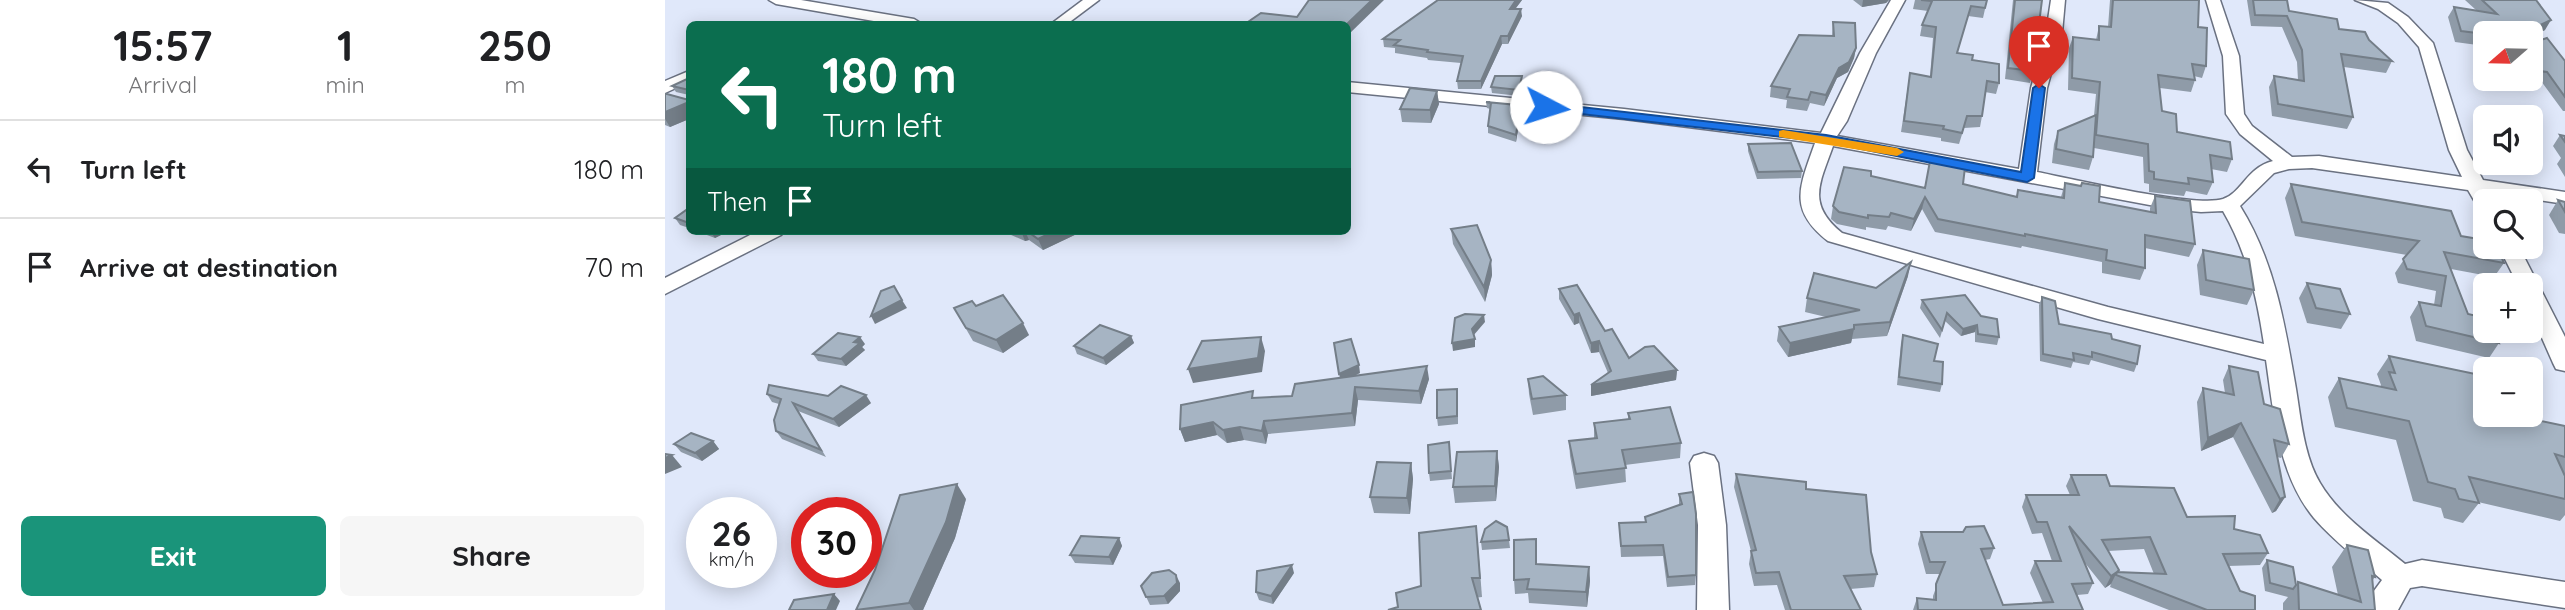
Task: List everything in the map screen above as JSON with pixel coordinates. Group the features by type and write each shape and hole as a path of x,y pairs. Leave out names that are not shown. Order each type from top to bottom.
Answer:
{"street":[{"path":"776,0 896,21"},
{"path":"825,9 848,0"},
{"path":"1062,21 1092,0"},
{"path":"1898,0 1868,53 1838,121 1826,139 1809,188 1812,214 1820,225 1835,237 2106,314 2277,355"},
{"path":"2027,178 2039,88 2054,33 2058,0"},
{"path":"2213,0 2229,48 2235,114 2246,130 2288,163"},
{"path":"2377,1 2403,20 2427,46 2458,150 2477,189"},
{"path":"665,88 686,78"},
{"path":"1351,88 1624,114 1826,139 2171,204 2209,207 2229,204 2242,197 2261,173 2288,163 2319,162 2565,198"},
{"path":"2229,204 2244,225 2257,263 2291,434 2305,480 2315,498 2333,518 2400,578"},
{"path":"665,287 766,235"},
{"path":"665,267 689,275"},
{"path":"2543,315 2565,363"},
{"path":"1704,463 1711,525 1713,610"},
{"path":"2382,610 2382,604 2400,578 2422,573 2565,594"}],"building":[{"path":"1309,0 1372,0 1350,21 1249,21 1261,13 1297,17"},
{"path":"1438,0 1516,0 1510,9 1521,9 1508,36 1501,36 1481,81 1457,81 1463,56 1394,45 1400,40 1383,39"},
{"path":"1921,0 1987,0 1985,8 1971,6 1957,53 1973,55 1972,60 1999,64 1999,83 1987,81 1982,116 1967,116 1962,133 1943,129 1944,126 1904,121 1910,73 1931,77 1936,27 1922,25 1932,1"},
{"path":"2015,0 2042,0 2033,71 2008,68"},
{"path":"2113,0 2199,0 2198,27 2207,28 2206,66 2192,64 2195,80 2158,75 2162,111 2176,114 2177,132 2230,142 2232,159 2210,155 2213,182 2188,178 2189,184 2154,179 2154,172 2149,171 2148,144 2096,135 2100,82 2072,78 2073,37 2099,40 2099,26 2111,27"},
{"path":"2253,0 2287,0 2289,11 2337,19 2339,29 2365,32 2369,40 2392,61 2341,54 2353,117 2278,104 2274,76 2304,81 2302,50 2287,16 2255,15"},
{"path":"2482,0 2536,0 2551,20 2543,24 2543,21 2473,21 2473,32 2461,31 2454,7 2497,14"},
{"path":"1833,22 1855,23 1856,48 1849,62 1839,68 1826,95 1811,92 1808,100 1787,97 1790,89 1771,86 1799,35 1834,36"},
{"path":"2547,38 2565,61 2565,97 2547,72 2543,72 2543,39"},
{"path":"1495,76 1522,76 1519,90 1491,87"},
{"path":"686,79 686,89 672,86"},
{"path":"1410,88 1437,91 1430,110 1400,109"},
{"path":"665,94 686,99 686,103 665,112"},
{"path":"1486,102 1517,105 1516,109 1520,109 1516,135 1488,126 1491,103"},
{"path":"2096,115 2093,157 2056,149 2058,131"},
{"path":"1791,143 1802,171 1758,172 1748,144"},
{"path":"1930,161 1965,167 1963,184 2017,197 2018,190 2064,198 2065,183 2081,186 2082,183 2100,186 2099,202 2156,213 2155,196 2190,201 2195,244 2145,235 2145,268 2106,260 2107,250 1938,219 1925,197 1914,219 1891,213 1889,217 1868,215 1868,218 1839,212 1833,206 1844,167 1871,171 1871,176 1925,188"},
{"path":"2291,184 2451,211 2461,236 2473,238 2473,257 2444,252 2468,314 2473,315 2473,337 2426,326 2419,302 2441,306 2446,276 2407,269 2403,259 2419,241 2302,222"},
{"path":"2558,200 2565,202 2565,212"},
{"path":"686,210 686,222 675,218"},
{"path":"1477,225 1491,260 1484,287 1451,229"},
{"path":"2203,250 2249,259 2254,290 2206,280"},
{"path":"2482,259 2502,259 2504,263"},
{"path":"1911,262 1890,322 1854,325 1854,329 1790,343 1779,327 1860,310 1807,298 1814,273 1876,288"},
{"path":"2307,283 2340,289 2350,314 2316,308"},
{"path":"1577,285 1605,331 1612,329 1629,358 1645,347 1654,346 1677,370 1591,385 1611,371 1599,341 1591,343 1579,313 1574,315 1559,289"},
{"path":"894,286 902,300 871,316 881,291"},
{"path":"1003,295 1023,323 996,340 966,328 954,308 972,301 976,306"},
{"path":"1965,295 1981,316 1997,319 1999,337 1978,334 1977,325 1963,329 1947,313 1942,330 1922,300"},
{"path":"2042,297 2055,301 2059,324 2111,334 2112,339 2140,346 2137,364 2092,352 2092,357 2073,353 2074,360 2043,354"},
{"path":"1465,314 1484,315 1472,329 1475,339 1452,343 1455,318"},
{"path":"1100,325 1131,336 1103,358 1074,346"},
{"path":"838,333 860,337 854,342 860,343 841,359 813,354"},
{"path":"1903,335 1938,344 1934,361 1943,362 1942,384 1899,377"},
{"path":"1261,337 1258,358 1188,369 1202,341"},
{"path":"1351,339 1359,365 1339,374 1334,343"},
{"path":"2389,356 2473,374 2473,427 2543,427 2543,421 2565,426 2565,457 2555,454 2565,476 2565,499 2469,477 2479,503 2459,499 2455,489 2428,482 2409,421 2347,408 2339,378 2396,390 2389,372 2395,373"},
{"path":"1427,366 1419,391 1355,387 1352,413 1264,421 1262,431 1240,427 1223,430 1213,422 1180,429 1181,405 1253,391 1252,398 1292,396 1295,384"},
{"path":"2229,366 2258,372 2264,404 2280,409 2289,444 2274,440 2285,497 2280,499 2241,423 2208,438 2203,388 2234,395"},
{"path":"1543,376 1566,395 1532,399 1528,379"},
{"path":"769,385 828,396 841,386 866,395 833,419 793,403 821,450 776,431 774,420 781,399 767,394"},
{"path":"1457,389 1457,416 1437,418 1437,390"},
{"path":"1670,407 1681,443 1622,450 1626,468 1576,474 1569,441 1597,438 1594,423 1630,419 1628,413"},
{"path":"691,433 713,441 695,453 674,444"},
{"path":"1449,442 1451,471 1429,473 1428,445"},
{"path":"1497,451 1495,486 1453,487 1457,452"},
{"path":"1377,462 1411,463 1407,498 1370,497"},
{"path":"1736,474 1806,482 1806,489 1866,495 1871,552 1877,574 1844,576 1861,610 1791,610 1779,572 1756,573 1751,551 1756,550"},
{"path":"2071,475 2106,475 2110,486 2174,488 2187,517 2235,516 2234,529 2260,535 2268,553 2223,554 2240,591 2255,596 2255,610 2207,610 2116,575 2117,572 2111,576 2069,526 2093,583 2072,584 2083,610 1918,610 1917,598 1936,600 1936,584 1945,562 1930,562 1921,532 1963,532 1966,527 1984,526 1994,548 1981,549 2003,605 2053,602 2035,561 2061,561 2047,522 2037,522 2026,495 2079,495","holes":["2150,537 2166,574 2117,572 2119,570 2102,540"]},
{"path":"957,484 946,522 909,603 856,610 866,588 882,588 882,549 900,495"},
{"path":"1693,492 1696,514 1696,575 1668,577 1663,545 1621,546 1619,523 1646,522 1645,517 1682,504 1679,494"},
{"path":"1496,521 1507,527 1509,540 1481,542 1485,529"},
{"path":"1476,526 1480,578 1472,578 1481,610 1388,610 1398,607 1396,593 1421,586 1419,533"},
{"path":"1081,536 1119,538 1109,557 1070,555"},
{"path":"1536,539 1536,564 1589,567 1586,592 1527,589 1529,579 1514,580 1514,540"},
{"path":"2347,545 2368,550 2375,577 2372,576 2375,610 2299,610 2298,582 2361,602"},
{"path":"2267,560 2293,567 2296,585 2293,589 2270,583"},
{"path":"1292,565 1271,596 1256,592 1257,571"},
{"path":"1169,570 1176,575 1177,583 1164,596 1146,597 1141,586 1152,573"},
{"path":"834,594 827,610 789,610 794,600"}],"slow traffic":[{"path":"1783,134 1897,152"}],"route":[{"path":"1546,107 1826,139 2027,178 2039,88"}]}
